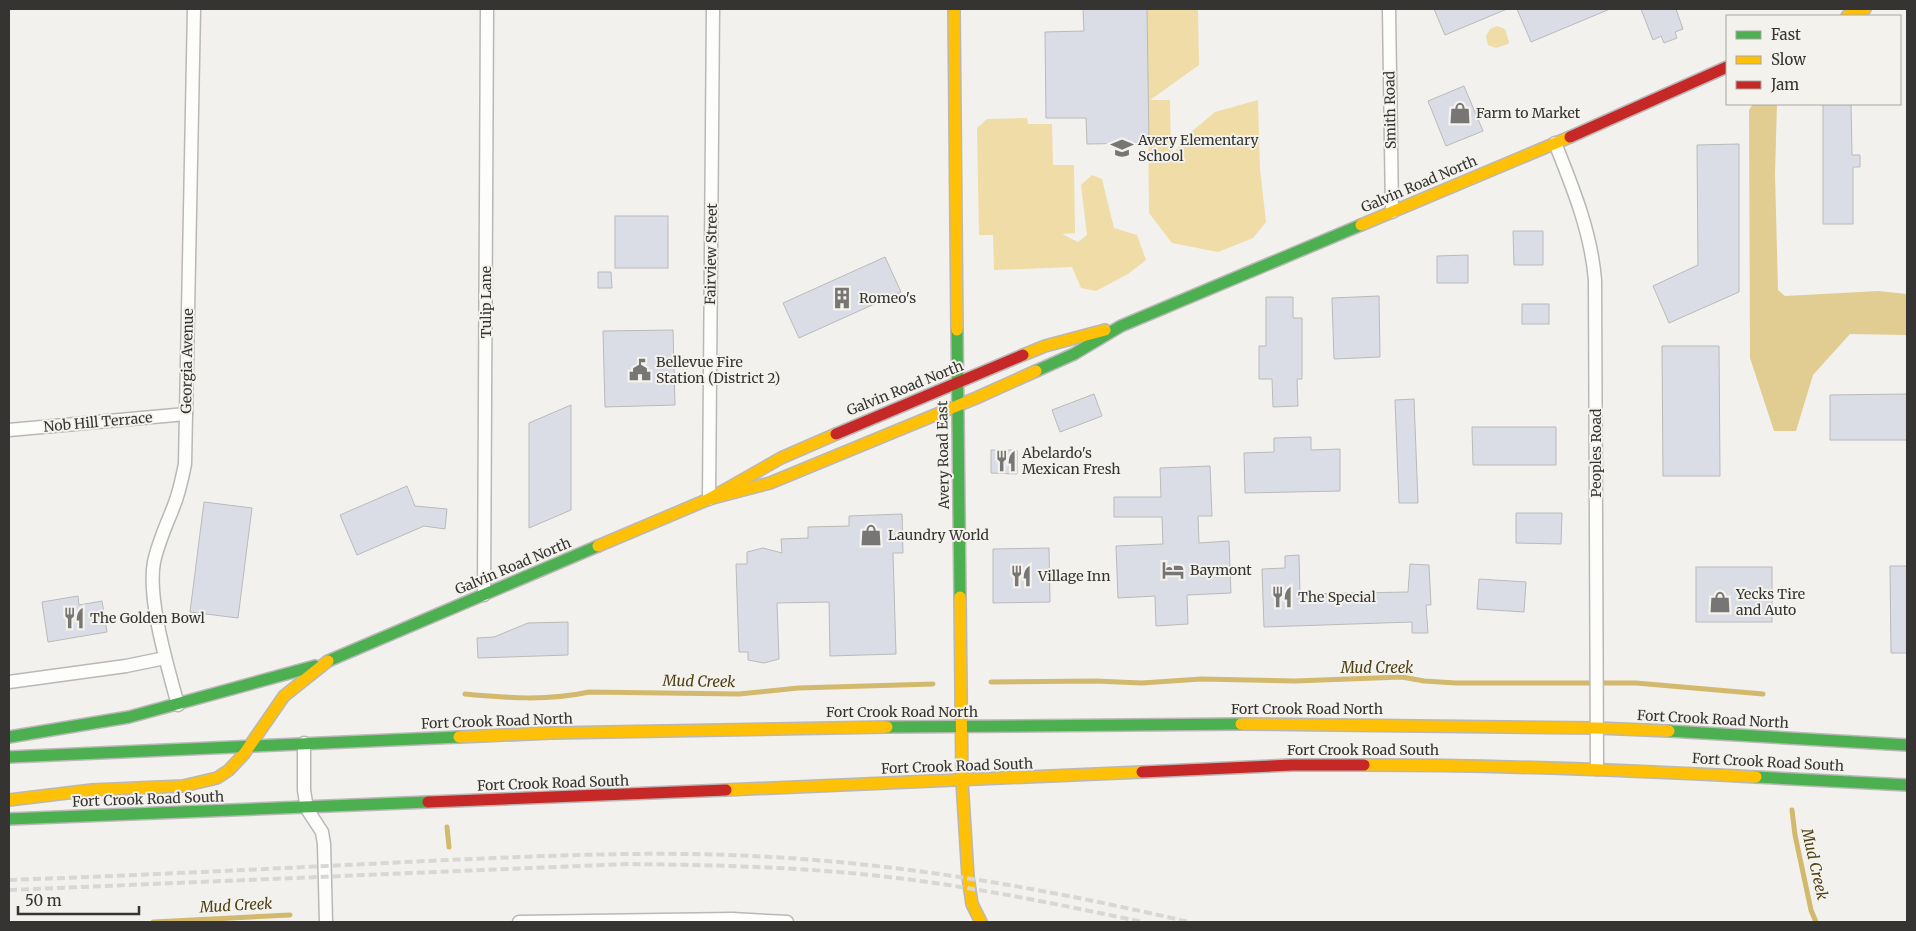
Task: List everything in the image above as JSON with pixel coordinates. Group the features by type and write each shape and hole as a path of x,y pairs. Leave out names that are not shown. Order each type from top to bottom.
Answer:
{"main road":[{"name":"Avery Road East","path":"954,9 962,782 968,877 972,904 979,922"},
{"path":"1850,15 1865,9"},
{"name":"Galvin Road North","path":"709,499 770,483 957,406 1074,354 1121,326 1555,143 1726,67"},
{"name":"Galvin Road North","path":"328,661 709,499 781,458 957,382 978,376 1044,346 1121,326"},
{"path":"9,737 129,717 178,705 328,661"},
{"path":"9,800 91,790 180,786 214,779 228,770 250,746 278,703 297,684 328,661"},
{"name":"Fort Crook Road North","path":"9,757 551,733 735,729 1330,723 1597,728 1796,738"},
{"name":"Fort Crook Road South","path":"1796,738 1907,744"},
{"name":"Fort Crook Road South","path":"9,819 962,782 1293,764 1459,764 1597,769 1907,786"}],"street":[{"name":"Georgia Avenue","path":"178,705 165,658 156,606 153,572 158,547 181,483 184,464 194,9"},
{"name":"Tulip Lane","path":"484,595 487,9"},
{"name":"Fairview Street","path":"709,499 713,9"},
{"name":"Smith Road","path":"1389,9 1392,212"},
{"name":"Peoples Road","path":"1555,143 1582,211 1593,256 1596,357 1597,769"},
{"name":"Nob Hill Terrace","path":"9,430 186,414"},
{"path":"9,682 126,666 165,658"},
{"path":"304,743 304,790 307,808 322,832 324,844 326,922"},
{"path":"519,922 786,922"}],"shaded area":[{"path":"1147,9 1198,9 1199,65 1150,100 1170,100 1171,158 1184,138 1215,112 1258,100 1260,169 1266,222 1253,238 1218,252 1172,243 1149,213"},
{"path":"1497,26 1505,29 1509,42 1496,48 1488,45 1486,36 1490,29"},
{"path":"1752,105 1777,105 1775,174 1778,290 1785,296 1878,291 1907,294 1907,335 1850,334 1813,375 1796,431 1774,431 1750,358 1749,110"},
{"path":"1027,118 1028,124 1052,124 1053,165 1074,165 1075,233 1062,234 1078,242 1087,235 1081,185 1092,175 1102,179 1114,228 1137,235 1146,260 1128,274 1096,291 1081,288 1072,267 994,270 993,235 979,235 977,128 987,119"}],"building":[{"path":"1083,9 1147,9 1149,143 1087,144 1086,118 1046,118 1045,32 1084,31"},
{"path":"1434,9 1507,9 1445,35"},
{"path":"1517,9 1610,9 1531,42"},
{"path":"1641,9 1676,9 1683,29 1675,32 1677,38 1664,43 1661,36 1653,40"},
{"path":"1464,86 1483,131 1446,146 1428,101"},
{"path":"1823,105 1851,105 1852,155 1860,155 1860,167 1853,167 1853,224 1823,224"},
{"path":"1739,144 1739,292 1669,323 1653,286 1698,265 1697,145"},
{"path":"615,216 668,216 668,268 615,268"},
{"path":"1513,231 1543,231 1543,265 1514,265"},
{"path":"1468,255 1468,283 1437,283 1437,256"},
{"name":"Romeo's","path":"885,257 901,292 799,338 783,303"},
{"path":"598,272 611,272 612,288 598,288"},
{"path":"1379,296 1380,357 1334,359 1332,298"},
{"path":"1266,297 1293,297 1293,318 1302,318 1302,379 1297,379 1298,406 1273,407 1272,379 1259,379 1259,346 1266,346"},
{"path":"1522,304 1549,304 1549,324 1522,324"},
{"path":"673,330 675,405 605,407 603,331"},
{"path":"1662,346 1719,346 1720,476 1663,476"},
{"path":"1094,394 1102,416 1060,432 1052,410"},
{"path":"1907,394 1907,440 1830,440 1830,395"},
{"path":"1414,399 1418,503 1399,503 1395,400"},
{"path":"571,405 571,510 529,528 529,423"},
{"path":"1472,427 1556,427 1556,465 1473,465"},
{"path":"1311,437 1311,450 1340,449 1340,491 1245,493 1244,453 1274,452 1274,438"},
{"path":"991,450 1017,450 1017,474 991,473"},
{"name":"Baymont","path":"1210,466 1212,516 1198,516 1199,543 1229,541 1231,593 1187,595 1188,624 1156,626 1155,596 1118,598 1116,546 1163,544 1162,517 1114,517 1114,497 1161,497 1160,468"},
{"path":"407,486 415,506 447,509 445,529 424,526 357,555 340,515"},
{"path":"204,502 252,508 238,618 190,612"},
{"path":"1516,513 1562,513 1561,544 1516,543"},
{"path":"902,514 903,553 893,553 896,654 830,656 829,602 777,603 779,659 764,663 748,660 748,652 739,652 736,564 747,564 747,552 763,548 782,553 781,539 808,538 808,527 849,526 849,516"},
{"name":"Village Inn","path":"1049,548 1050,602 993,603 993,549"},
{"path":"1299,555 1300,594 1408,592 1410,564 1429,565 1431,605 1426,605 1428,633 1412,633 1412,622 1264,627 1262,569 1285,568 1285,556"},
{"path":"1890,566 1907,566 1907,653 1891,653"},
{"path":"1696,567 1772,567 1772,622 1696,622"},
{"path":"1479,579 1526,582 1524,612 1477,609"},
{"name":"The Golden Bowl","path":"78,596 79,605 102,601 107,632 48,642 42,602"},
{"path":"568,622 568,655 478,658 477,638 494,637 528,623"}],"waterway":[{"name":"Mud Creek","path":"991,682 1095,681 1142,683 1201,679 1295,681 1402,677 1424,681 1456,683 1636,683 1763,694"},
{"name":"Mud Creek","path":"465,694 527,698 558,697 589,692 739,694 798,688 933,684"},
{"name":"Mud Creek","path":"1792,810 1795,835 1811,910 1816,922"},
{"name":"Mud Creek","path":"447,827 449,847"},
{"name":"Mud Creek","path":"153,922 290,915"}],"railway":[{"path":"9,880 555,856 728,855 824,861 930,873 1034,889 1189,922"},
{"path":"9,890 627,864 728,866 830,871 928,882 1020,897 1143,922"}],"traffic: fast":[{"path":"1036,371 1074,354 1121,326 1361,225"},
{"path":"957,330 960,597"},
{"path":"328,661 598,546"},
{"path":"9,737 129,717 315,666"},
{"path":"887,727 1241,724"},
{"path":"1669,731 1907,745"},
{"path":"9,757 459,737"},
{"path":"1756,777 1907,785"},
{"path":"9,819 428,802"}],"traffic: slow":[{"path":"954,9 957,330"},
{"path":"1850,15 1865,9"},
{"path":"1361,225 1570,137"},
{"path":"1023,355 1045,346 1105,330"},
{"path":"709,499 770,483 976,398 1036,371"},
{"path":"598,546 709,499 781,458 836,434"},
{"path":"960,597 962,781 968,877 972,904 981,922"},
{"path":"9,800 92,790 183,786 217,778 229,770 244,754 284,696 328,661"},
{"path":"1241,724 1597,728 1669,731"},
{"path":"459,737 551,733 887,727"},
{"path":"1364,765 1560,768 1756,777"},
{"path":"726,790 1142,772"}],"traffic: jam":[{"path":"1570,137 1726,67"},
{"path":"836,434 1023,355"},
{"path":"1142,772 1293,765 1364,765"},
{"path":"428,802 726,790"}],"place":[{"name":"Farm to Market","path":"1460,113"},
{"name":"Avery Elementary School","path":"1122,148"},
{"name":"Romeo's","path":"842,298"},
{"name":"Bellevue Fire Station (District 2)","path":"640,370"},
{"name":"Abelardo's Mexican Fresh","path":"1006,461"},
{"name":"Laundry World","path":"871,535"},
{"name":"Baymont","path":"1173,570"},
{"name":"Village Inn","path":"1021,576"},
{"name":"The Special","path":"1282,597"},
{"name":"Yecks Tire and Auto","path":"1720,602"},
{"name":"The Golden Bowl","path":"74,618"}]}
